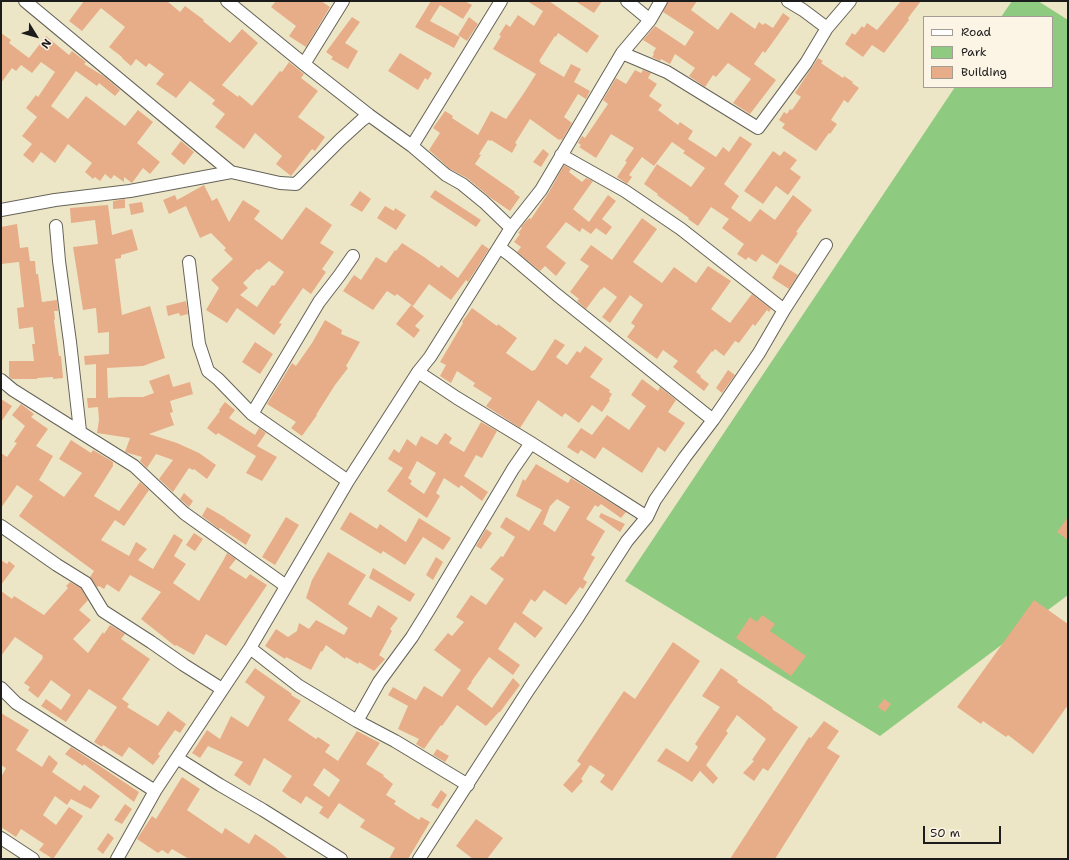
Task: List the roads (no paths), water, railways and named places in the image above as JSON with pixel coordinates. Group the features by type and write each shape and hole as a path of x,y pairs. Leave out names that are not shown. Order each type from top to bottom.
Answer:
{"street":[{"path":"25,1 231,172"},
{"path":"227,1 369,115 412,146 446,175 462,184 484,202 511,228"},
{"path":"304,64 343,1"},
{"path":"412,146 501,1"},
{"path":"627,1 650,20"},
{"path":"116,859 155,791 250,648 348,481 418,372 430,358 511,228 541,190 622,53 650,20 660,1"},
{"path":"788,1 827,28"},
{"path":"622,53 667,72 758,128 806,63 827,28 850,1"},
{"path":"1,210 55,200 130,191 231,172 280,183 296,184 340,140 369,115"},
{"path":"561,154 625,191 681,230 784,310"},
{"path":"56,226 59,262 80,431"},
{"path":"420,859 445,818 627,541 647,517 656,500 685,456 713,420 759,353 784,310 826,245"},
{"path":"499,247 713,420"},
{"path":"252,414 319,302 353,256"},
{"path":"189,262 199,344 208,371 218,379 252,414 348,481"},
{"path":"418,372 647,517"},
{"path":"1,380 13,390 134,466 184,513 286,586"},
{"path":"357,722 379,682 412,637 513,469 531,443"},
{"path":"1,526 57,565 86,583 103,611 222,689"},
{"path":"250,648 299,686 357,722 395,741 468,785"},
{"path":"1,688 16,703 155,791"},
{"path":"177,758 341,859"},
{"path":"1,838 33,859"}]}
